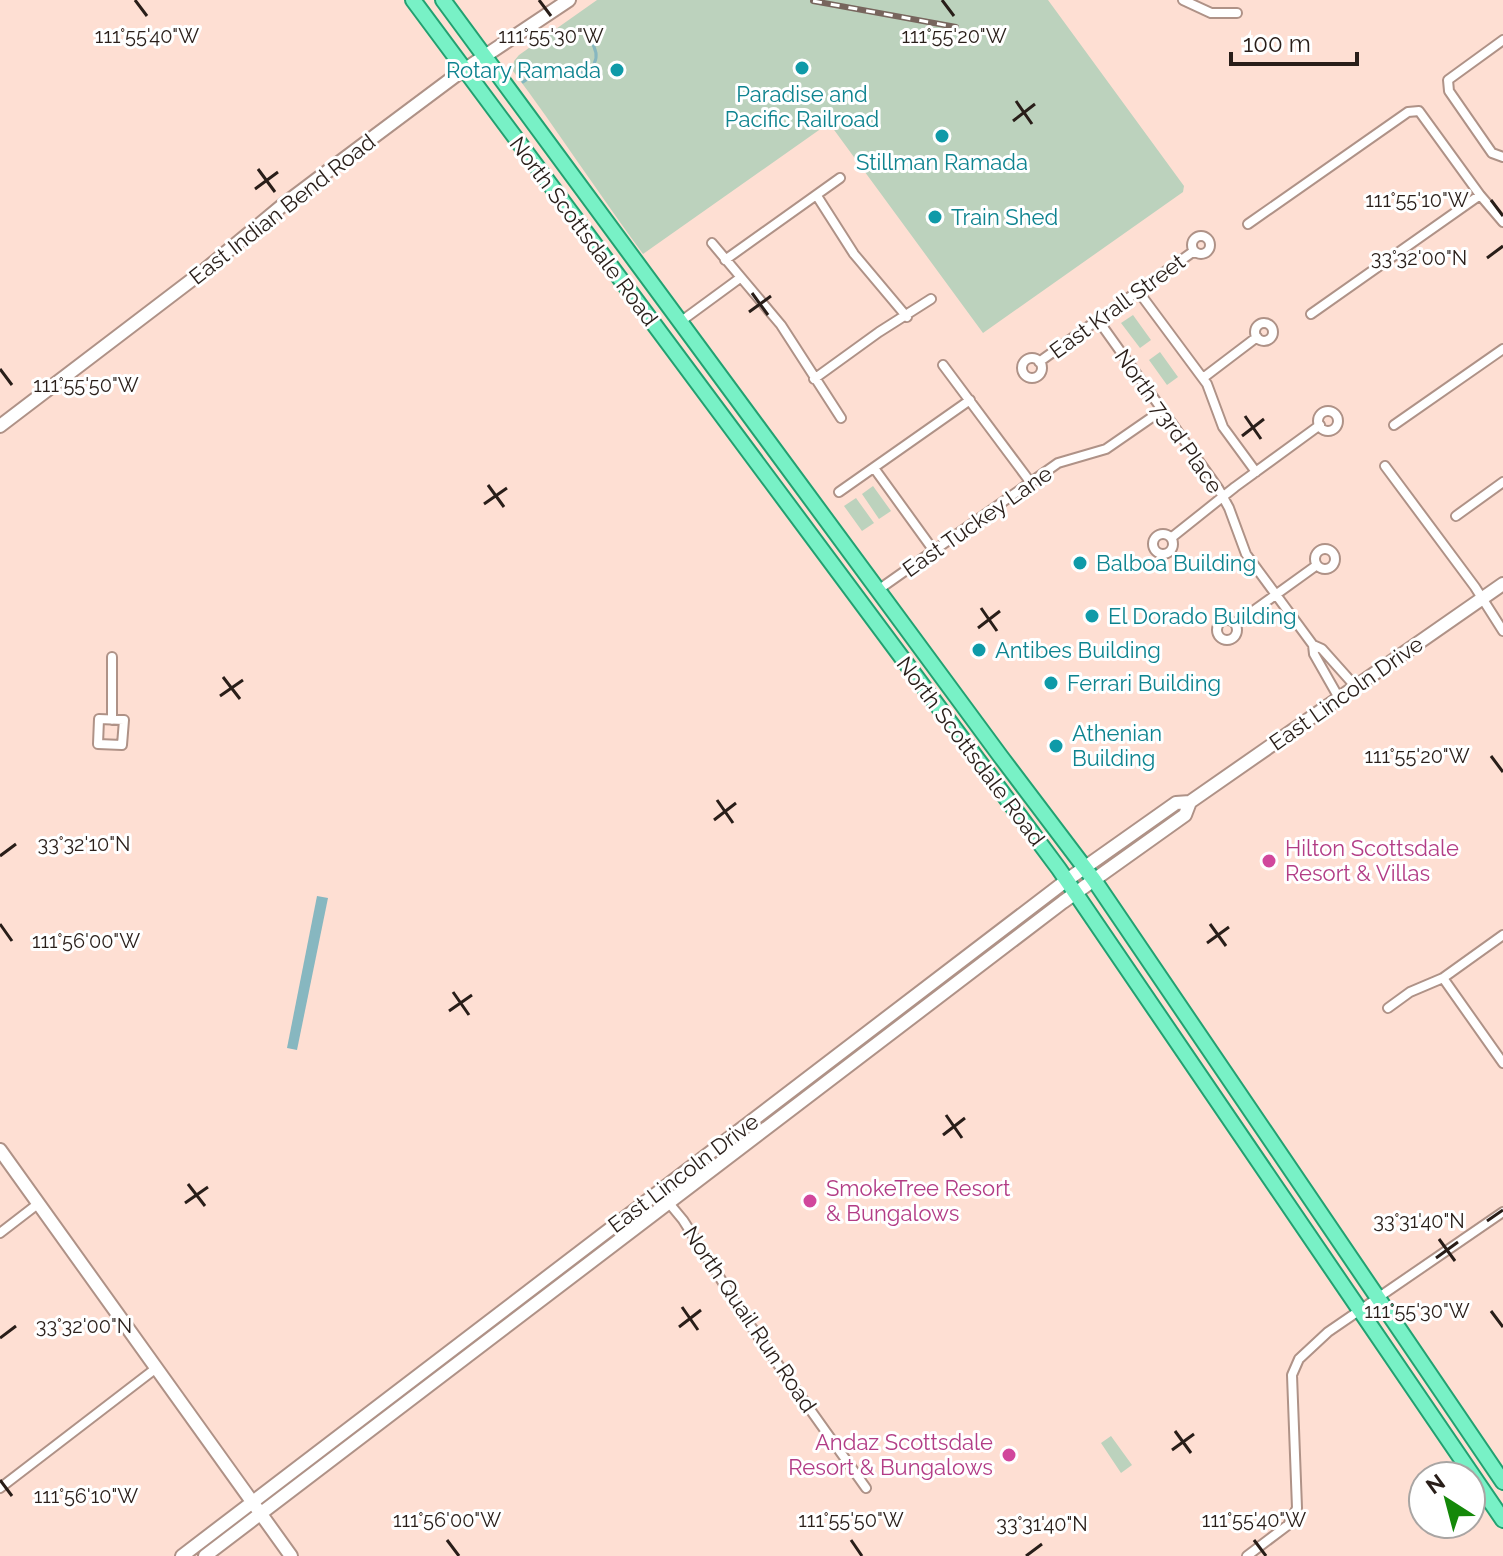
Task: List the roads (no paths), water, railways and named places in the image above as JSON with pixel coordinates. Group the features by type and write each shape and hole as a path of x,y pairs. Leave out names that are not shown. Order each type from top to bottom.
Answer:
{"main road":[{"name":"North Scottsdale Road","path":"413,0 1067,880 1503,1520"},
{"name":"North Scottsdale Road","path":"443,0 1085,867 1503,1482"},
{"name":"East Indian Bend Road","path":"0,426 206,269 290,200 464,70 569,0"},
{"path":"604,255 629,276 660,316 668,321 680,322 681,344 708,381 714,405"},
{"path":"807,529 830,547 860,585 878,590 878,607 889,628 894,648"},
{"name":"East Lincoln Drive","path":"205,1556 431,1384 663,1197 1067,880 1176,803 1190,802 1503,584"},
{"path":"948,719 964,707"},
{"name":"East Lincoln Drive","path":"182,1556 423,1372 1185,815 1190,802"},
{"path":"0,1150 291,1556"},
{"path":"423,1372 431,1384"}],"street":[{"path":"1183,0 1211,13 1237,13"},
{"path":"1502,158 1492,153 1449,91 1448,80 1503,40"},
{"path":"1248,224 1408,112 1419,111 1503,222"},
{"path":"725,260 840,178"},
{"path":"1311,314 1480,195"},
{"path":"817,196 854,254 907,317"},
{"path":"712,243 781,325 841,418"},
{"name":"East Krall Street","path":"1039,362 1194,251"},
{"path":"680,322 740,278"},
{"path":"1138,291 1203,378 1223,427 1256,472"},
{"path":"814,379 931,299"},
{"name":"North 73rd Place","path":"1098,320 1223,498 1246,554 1313,645 1314,654 1339,698"},
{"path":"1203,378 1257,337"},
{"path":"1394,425 1503,349"},
{"path":"943,365 1031,483"},
{"path":"839,492 970,400"},
{"name":"East Tuckey Lane","path":"878,590 1058,463 1117,443 1161,411"},
{"path":"1171,538 1320,425"},
{"path":"1385,466 1503,631"},
{"path":"874,468 934,551"},
{"path":"1456,516 1503,482"},
{"path":"1235,624 1317,565"},
{"name":"North 73rd Place","path":"1313,645 1322,649 1355,686"},
{"path":"112,657 112,720"},
{"path":"1388,1008 1410,992 1443,978 1503,935"},
{"path":"1443,978 1500,1052 1503,1063"},
{"name":"North Quail Run Road","path":"663,1197 683,1220 750,1325 866,1488"},
{"path":"0,1233 35,1198"},
{"path":"1247,1556 1288,1525 1297,1508 1292,1395 1295,1366 1313,1345 1361,1309 1503,1212"},
{"path":"0,1488 155,1369"}],"water":[{"path":"317,896 328,898 297,1050 287,1048"}],"waterway":[{"path":"523,82 545,67 570,74 591,68 596,53 583,31"}],"railway":[{"path":"813,1 956,27"}],"place":[{"name":"Paradise and Pacific Railroad","path":"802,68"},
{"name":"Rotary Ramada","path":"617,70"},
{"name":"Stillman Ramada","path":"942,136"},
{"name":"Train Shed","path":"935,217"},
{"name":"Balboa Building","path":"1080,563"},
{"name":"El Dorado Building","path":"1092,616"},
{"name":"Antibes Building","path":"979,650"},
{"name":"Ferrari Building","path":"1051,683"},
{"name":"Athenian Building","path":"1056,746"},
{"name":"Hilton Scottsdale Resort & Villas","path":"1269,861"},
{"name":"SmokeTree Resort & Bungalows","path":"810,1201"},
{"name":"Andaz Scottsdale Resort & Bungalows","path":"1009,1455"}]}
